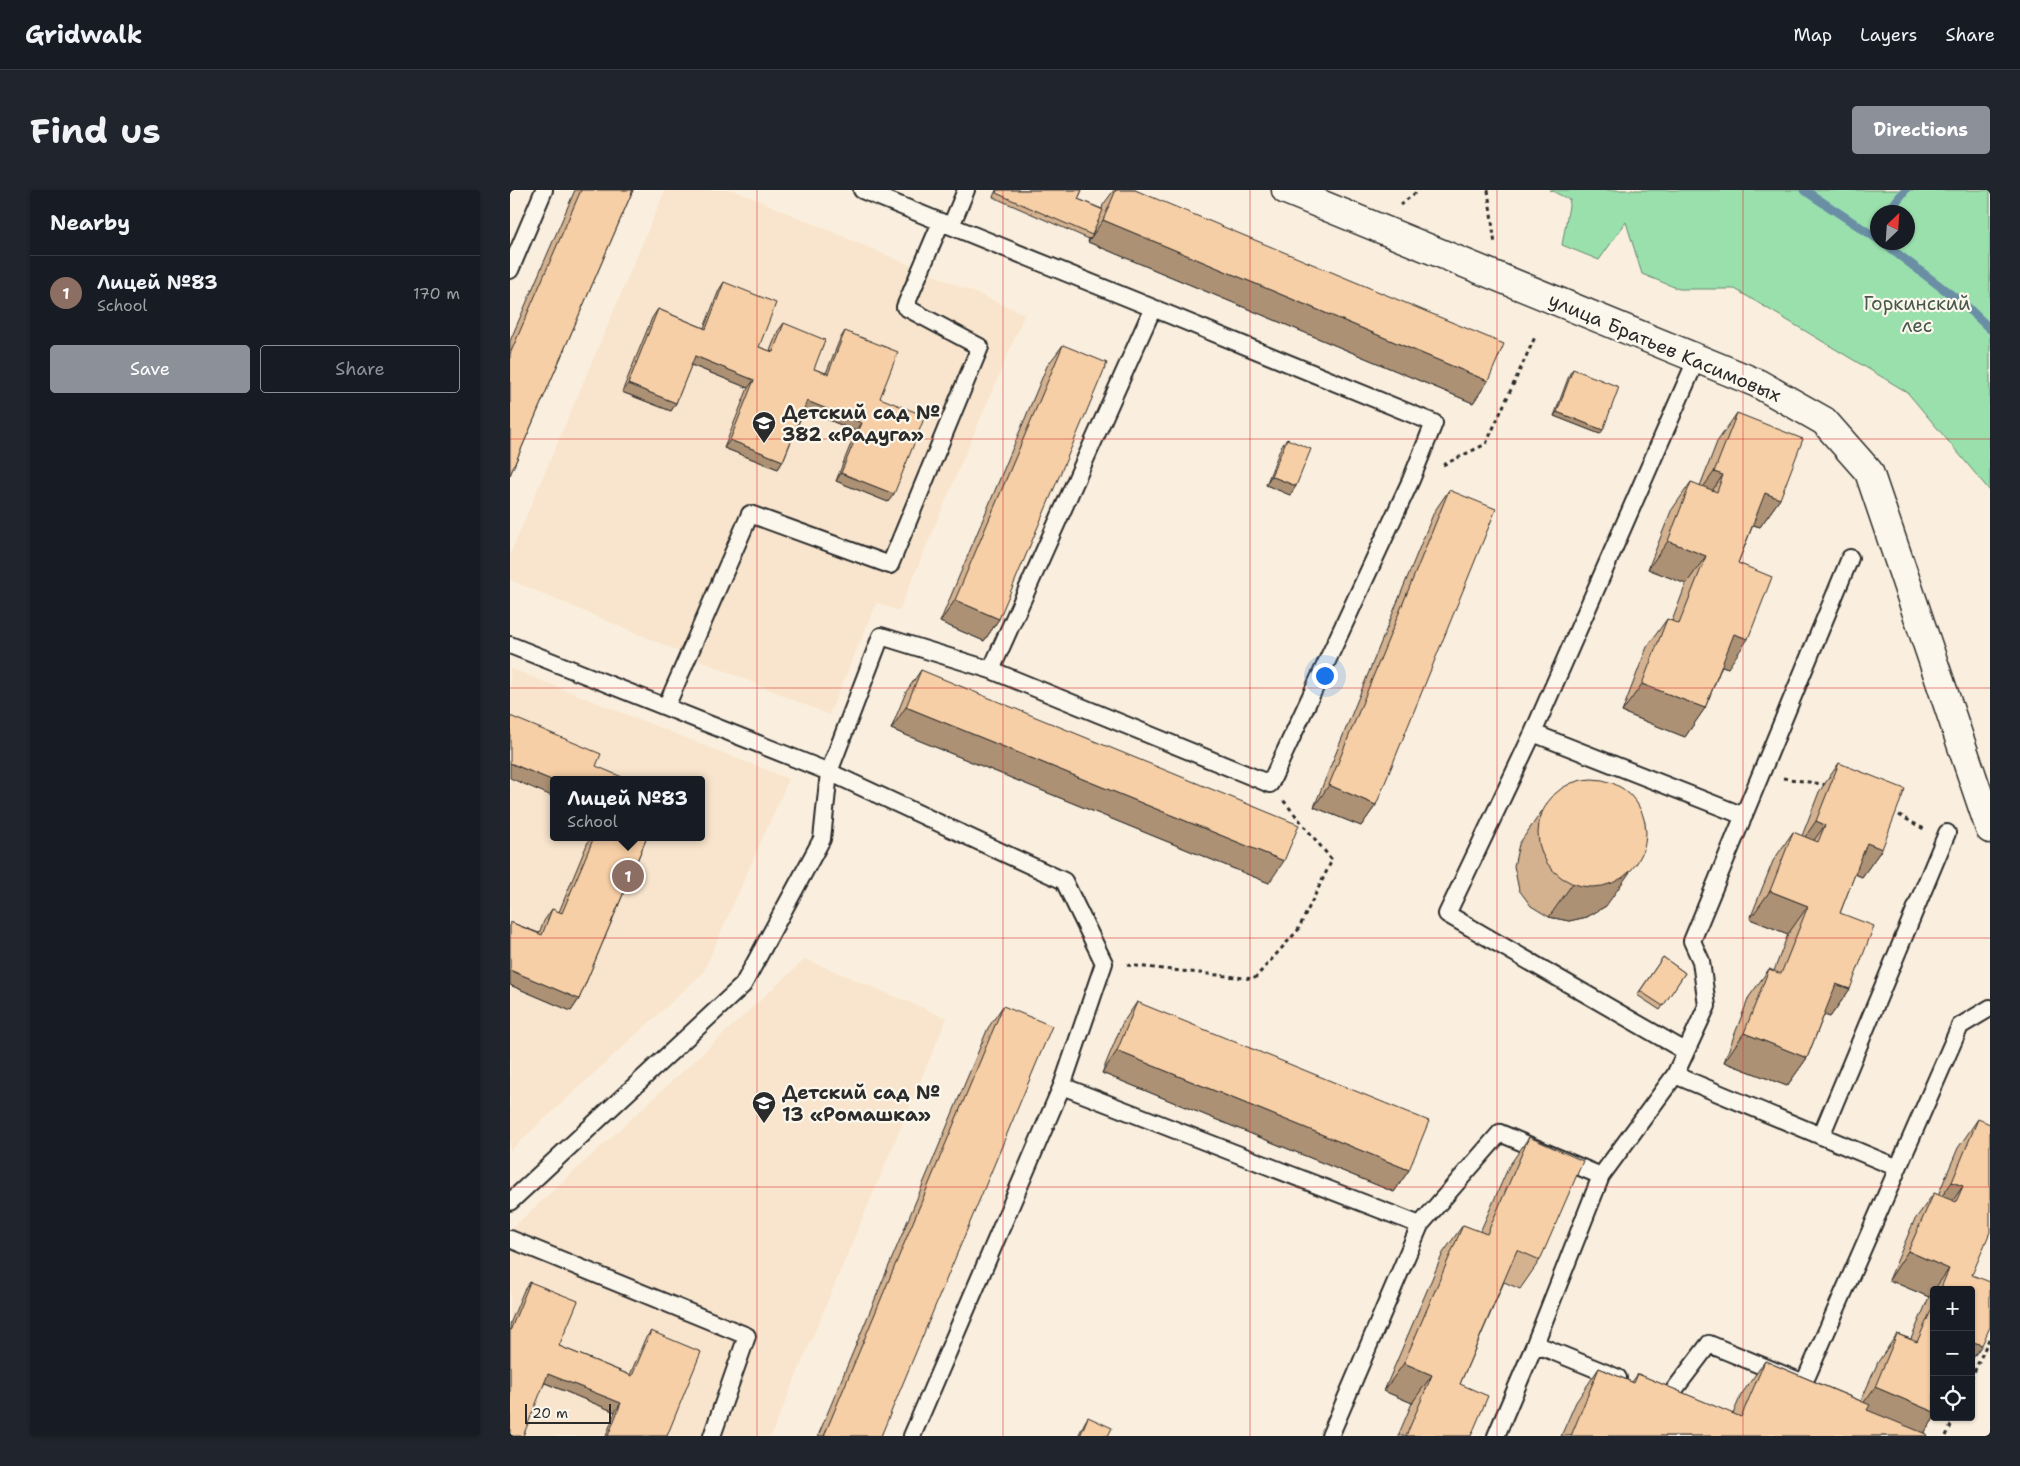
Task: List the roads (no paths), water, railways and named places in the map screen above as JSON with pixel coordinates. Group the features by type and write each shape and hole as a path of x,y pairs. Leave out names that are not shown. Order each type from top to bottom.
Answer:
{"street":[{"name":"улица Братьев Касимовых","path":"1286,190 1757,383 1824,421 1869,472 1990,829"}],"lane":[{"path":"510,270 544,190"},
{"path":"510,1202 743,985 822,839 829,772 881,636 992,670 1270,784 1411,480 1434,423 862,190"},
{"path":"666,707 750,514 890,565 980,347 906,307 946,224 966,190"},
{"path":"992,670 1153,308"},
{"path":"1685,1051 1446,914 1534,733 1697,358"},
{"path":"1496,1436 1535,1344 1601,1176 1675,1075 1707,1006 1701,961 1692,942 1850,558"},
{"path":"510,645 829,772 1064,881 1104,963 1062,1086 912,1436"},
{"path":"1534,733 1744,816"},
{"path":"1821,1136 1945,837"},
{"path":"1535,1344 1668,1398 1709,1344 1804,1383 1960,1026 1990,1008"},
{"path":"1675,1075 1898,1168"},
{"path":"1062,1086 1420,1225"},
{"path":"1330,1436 1420,1225 1500,1133 1601,1176"},
{"path":"511,1241 747,1336 712,1436"}],"waterway":[{"path":"1804,190 1870,234"},
{"path":"1893,205 1905,190"},
{"path":"1892,250 1966,306 1990,329"}],"place":[{"name":"Детский сад № 382 «Радуга»","path":"764,444"},
{"name":"Лицей №83","path":"628,876"},
{"name":"Детский сад № 13 «Ромашка»","path":"764,1124"}],"park label":[{"name":"Горкинский лес","path":"1917,314"}]}
